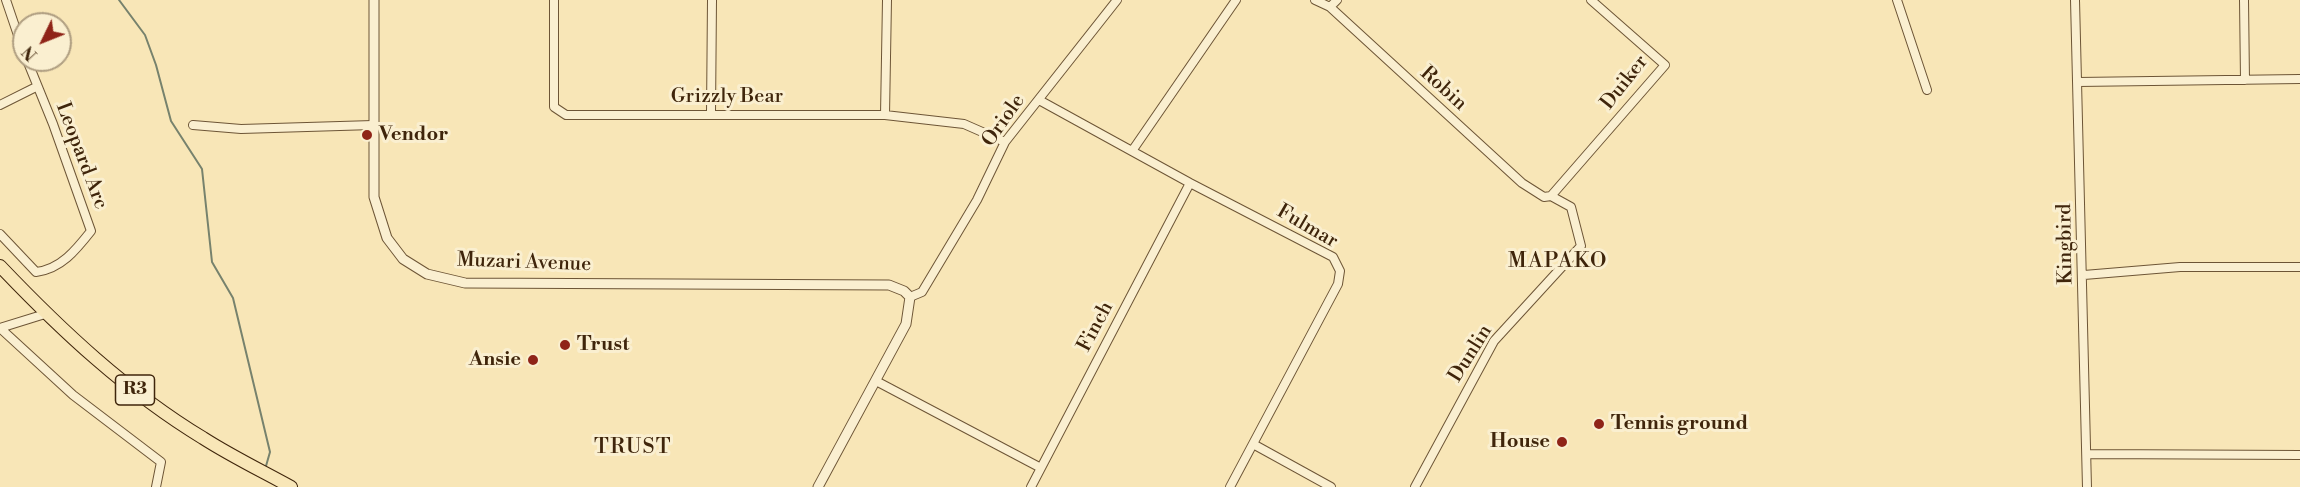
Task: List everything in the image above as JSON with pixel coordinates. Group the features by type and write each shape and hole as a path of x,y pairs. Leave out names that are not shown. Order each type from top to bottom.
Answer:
{"highway":[{"name":"R3","path":"0,266 45,314 121,380 202,438 291,487"}],"street":[{"path":"6,0 12,18"},
{"name":"Muzari Avenue","path":"374,0 374,197 387,238 403,259 427,274 465,283 889,285 904,291 910,297"},
{"name":"Grizzly Bear","path":"554,0 554,107 566,115 711,113 885,115 964,124 1005,142"},
{"path":"711,113 712,0"},
{"path":"885,115 887,0"},
{"name":"Oriole","path":"910,297 922,292 977,200 1005,142 1117,0"},
{"path":"1132,152 1236,0"},
{"name":"Robin","path":"1315,0 1330,7 1522,183 1544,197 1551,196"},
{"path":"1330,7 1337,0"},
{"name":"Duiker","path":"1551,196 1665,65 1591,0"},
{"path":"1897,0 1927,90"},
{"name":"Kingbird","path":"2075,0 2088,487"},
{"path":"2244,0 2245,80"},
{"name":"Leopard Arc","path":"0,234 36,272 50,270 72,254 91,231 53,124 31,72"},
{"path":"2078,82 2300,79"},
{"path":"0,105 36,87"},
{"name":"Fulmar","path":"1039,100 1190,183 1333,257 1340,271 1338,284 1230,487"},
{"path":"193,125 241,129 373,125"},
{"name":"Finch","path":"1031,487 1190,183"},
{"name":"Dunlin","path":"1415,487 1494,341 1581,246 1571,207 1551,196"},
{"path":"2084,274 2180,267 2300,267"},
{"path":"818,487 906,324 910,297"},
{"path":"0,328 45,314"},
{"path":"0,328 73,395 161,462 156,487"},
{"path":"876,381 1041,468"},
{"path":"1253,444 1331,487"},
{"path":"2087,454 2300,455"}],"waterway":[{"path":"119,0 145,35 156,65 171,121 202,169 212,262 233,298 270,452 266,466"}],"place":[{"name":"Vendor","path":"367,135"},
{"name":"Trust","path":"565,345"},
{"name":"Ansie","path":"533,360"},
{"name":"Tennis ground","path":"1599,424"},
{"name":"House","path":"1562,442"}],"district":[{"name":"MAPAKO","path":"1558,262"},
{"name":"TRUST","path":"633,448"}]}
